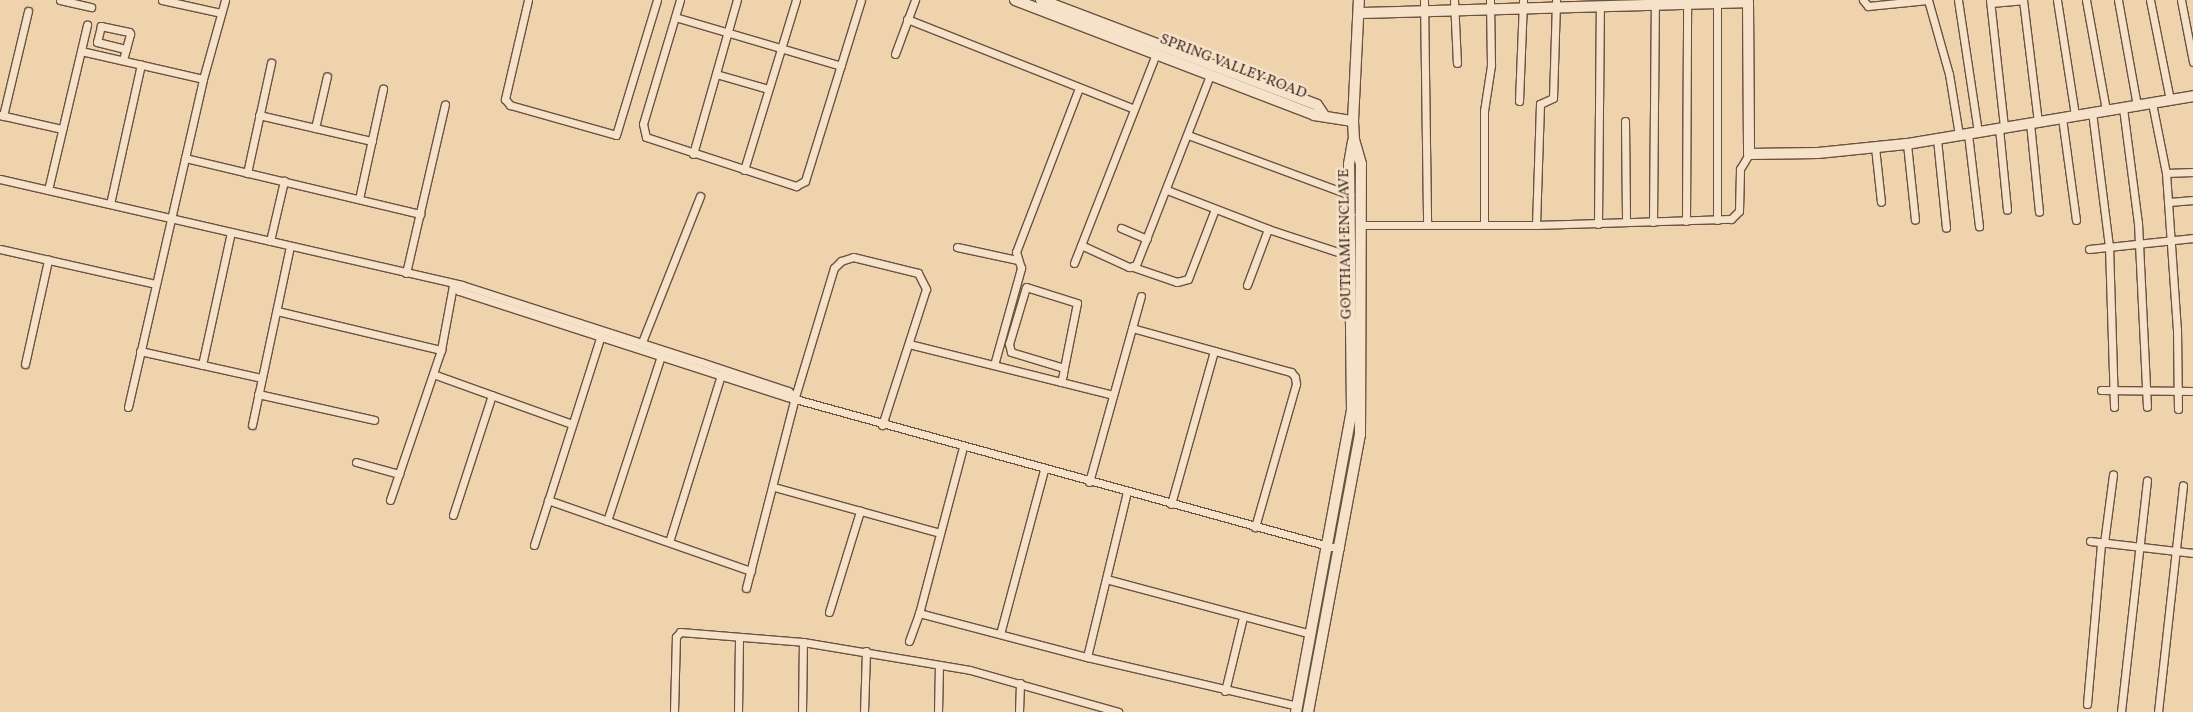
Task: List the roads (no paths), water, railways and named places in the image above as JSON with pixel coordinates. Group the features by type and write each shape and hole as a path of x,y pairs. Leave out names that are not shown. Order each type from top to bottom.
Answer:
{"street":[{"path":"60,0 91,7"},
{"path":"162,0 221,13"},
{"path":"128,407 203,79 225,0"},
{"path":"528,0 505,99 510,105 616,135 657,0"},
{"path":"680,0 642,128 650,140 796,186 802,184 861,0"},
{"path":"693,154 738,0"},
{"path":"744,170 796,0"},
{"path":"895,54 915,0"},
{"name":"SPRING VALLEY ROAD","path":"1015,0 1314,115 1323,114 1317,105 1041,0"},
{"path":"1354,140 1353,120 1359,0"},
{"path":"1424,0 1427,225"},
{"path":"1454,0 1458,63"},
{"path":"1359,13 1456,11 1491,4 1588,3 1600,5 1620,2 1730,0 1748,2 1750,5 1749,154 1740,169 1739,211 1731,219 1653,222 1626,221 1598,224 1361,225"},
{"path":"1863,0 1868,6 1928,0 1968,134"},
{"path":"1958,0 1968,134 1979,226"},
{"path":"2007,210 2002,128 1990,2 2023,0 2034,122 2039,212"},
{"path":"2057,0 2076,115"},
{"path":"2086,0 2106,110"},
{"path":"2118,0 2137,106"},
{"path":"2150,0 2170,100"},
{"path":"2181,0 2193,62"},
{"path":"1686,221 1688,1"},
{"path":"1717,1 1717,220"},
{"path":"1651,2 1653,222"},
{"path":"1536,225 1540,109 1542,101 1553,98 1557,3"},
{"path":"1484,224 1484,111 1491,65 1491,4"},
{"path":"1519,101 1523,4"},
{"path":"1598,224 1600,5"},
{"path":"28,11 1,116 62,129"},
{"path":"675,17 841,66"},
{"path":"907,19 1134,109"},
{"path":"48,190 86,25"},
{"path":"123,60 126,49 129,32 100,26 97,42 126,49"},
{"path":"80,51 203,79"},
{"path":"1074,263 1156,54"},
{"path":"247,173 271,63"},
{"path":"110,204 141,64"},
{"path":"716,74 768,89"},
{"path":"1133,267 1167,190 1210,75"},
{"path":"315,128 327,76"},
{"path":"994,365 1021,268 1016,252 1079,88"},
{"path":"359,199 383,89"},
{"path":"1749,154 1818,153 1907,144 2193,96"},
{"path":"2152,103 2166,173 2169,202 2179,390 2178,409"},
{"path":"406,273 445,104"},
{"path":"2124,108 2139,243 2147,407"},
{"path":"2092,112 2109,246 2114,407"},
{"path":"1323,114 1353,120"},
{"path":"259,115 372,141"},
{"path":"2062,118 2076,220"},
{"path":"1625,121 1626,221"},
{"path":"1188,135 1350,195"},
{"path":"1937,139 1946,228"},
{"name":"GOUTHAMI ENCLAVE","path":"1296,709 1308,633 1328,546 1352,409 1349,164 1354,140"},
{"name":"GOUTHAMI ENCLAVE","path":"1308,712 1360,435 1361,164 1354,140"},
{"path":"1907,144 1915,220"},
{"path":"1875,147 1881,202"},
{"path":"185,158 420,214"},
{"path":"2166,173 2193,172"},
{"path":"0,181 171,218 453,285 462,285 601,332 661,356 788,391 794,397 882,425 1340,549"},
{"path":"270,241 284,181"},
{"path":"1167,190 1268,229 1350,256"},
{"path":"642,342 700,196"},
{"path":"2169,202 2193,200"},
{"path":"1080,245 1133,267 1177,282 1188,279 1215,209"},
{"path":"1121,228 1147,239"},
{"path":"1247,285 1268,229"},
{"path":"202,365 231,232"},
{"path":"2089,249 2193,238"},
{"path":"252,425 290,246"},
{"path":"957,247 1017,260"},
{"path":"0,249 155,284"},
{"path":"746,588 774,487 794,397 834,268 841,261 853,257 918,274 924,280 926,290 882,425"},
{"path":"25,364 48,260"},
{"path":"390,500 441,350 453,285"},
{"path":"1061,382 1064,368 1077,303 1026,287 1009,344 1011,352 1064,368"},
{"path":"1089,482 1141,296"},
{"path":"276,311 441,350"},
{"path":"1132,328 1292,372 1296,384 1255,527"},
{"path":"601,332 642,342 721,372"},
{"path":"534,545 601,332"},
{"path":"909,344 1113,395"},
{"path":"140,351 262,378"},
{"path":"1171,504 1214,351"},
{"path":"607,521 661,356"},
{"path":"669,542 721,372"},
{"path":"433,374 572,424"},
{"path":"2101,390 2193,391"},
{"path":"258,394 374,420"},
{"path":"453,514 492,395"},
{"path":"909,641 919,612 962,447"},
{"path":"356,462 399,474"},
{"path":"1000,634 1044,470"},
{"path":"2088,704 2102,543 2113,475"},
{"path":"2121,712 2142,545 2147,480"},
{"path":"2158,712 2183,485"},
{"path":"774,487 940,533"},
{"path":"1087,657 1127,492"},
{"path":"548,500 751,571"},
{"path":"829,612 860,511"},
{"path":"2090,541 2142,545 2193,553"},
{"path":"1106,579 1243,618 1308,633"},
{"path":"919,612 1087,657 1296,709"},
{"path":"1225,691 1243,618"},
{"path":"674,712 676,637 680,632 803,642 939,664 1020,683 1118,712"},
{"path":"738,712 739,637"},
{"path":"802,712 803,642"},
{"path":"864,712 866,652"},
{"path":"938,712 939,664"},
{"path":"1019,712 1020,683"}]}
